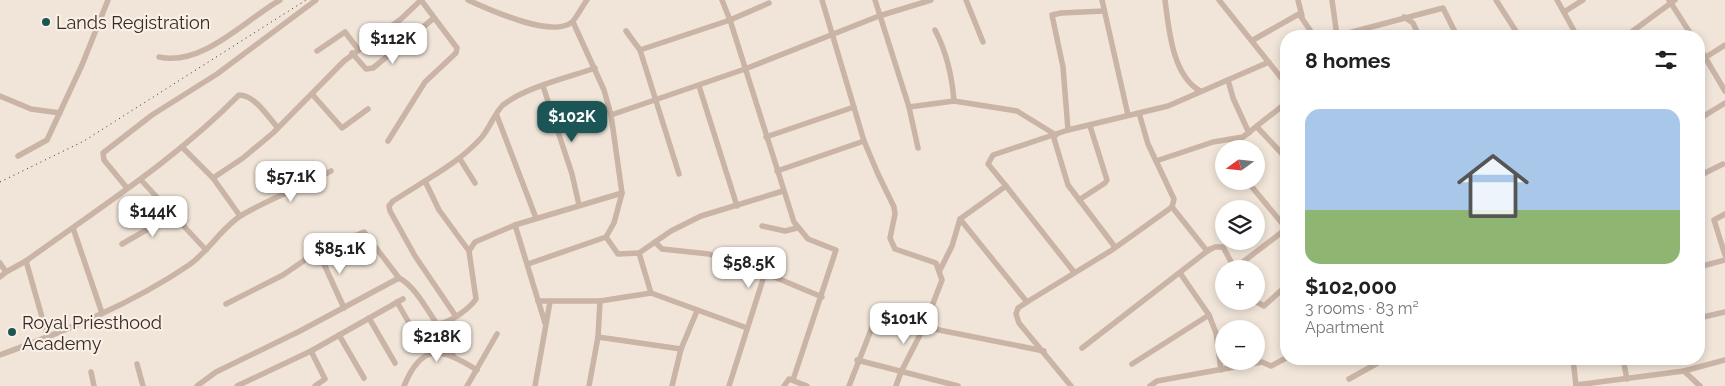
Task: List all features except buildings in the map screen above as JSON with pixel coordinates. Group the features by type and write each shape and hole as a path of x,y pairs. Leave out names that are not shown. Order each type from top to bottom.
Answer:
{"street":[{"path":"18,156 47,140 82,65 108,0"},
{"path":"159,57 173,60 203,50 237,32 254,15 280,0"},
{"path":"128,188 104,160 103,153 152,115 217,74 316,0"},
{"path":"213,178 243,158 278,128 352,53 401,19 421,0 458,48 425,82 388,141"},
{"path":"468,0 522,22 559,27 573,22 588,0"},
{"path":"722,0 730,20 783,191 797,228 808,239 836,250 793,380"},
{"path":"822,0 864,141 894,207 896,214 890,238 895,249 936,263 942,280 924,327 896,386"},
{"path":"875,0 909,107 918,148"},
{"path":"610,115 745,70 879,16 932,0"},
{"path":"966,0 983,42"},
{"path":"1102,0 1128,115"},
{"path":"1165,0 1170,30 1181,70 1189,85 1200,91"},
{"path":"1219,0 1253,40 1280,76"},
{"path":"1298,0 1302,16 1310,30"},
{"path":"1332,0 1336,30"},
{"path":"1496,0 1514,30"},
{"path":"1557,0 1574,30"},
{"path":"1564,12 1583,0"},
{"path":"1636,30 1672,1 1689,30"},
{"path":"640,50 730,20 769,3"},
{"path":"1358,30 1443,8 1454,30"},
{"path":"1068,130 1063,67 1052,15 1104,11"},
{"path":"1253,40 1296,14 1302,16"},
{"path":"1404,17 1413,23 1416,30"},
{"path":"352,53 369,70 434,18"},
{"path":"528,264 606,237 614,223 622,193 610,115 595,68 573,22"},
{"path":"935,30 952,75 954,101"},
{"path":"626,31 640,50 679,174"},
{"path":"317,51 345,32 358,49"},
{"path":"1725,44 1706,57 1725,91"},
{"path":"1074,272 988,164 993,155 1068,130 1168,106 1269,62"},
{"path":"455,315 415,256 389,206 393,201 460,159 482,137 500,107 543,86 595,68"},
{"path":"1228,80 1233,98 1249,133"},
{"path":"543,86 572,174 579,205"},
{"path":"699,86 718,152 737,206"},
{"path":"312,94 342,128 368,109"},
{"path":"0,277 26,261 141,180 182,147 239,96 245,95 252,99 278,128"},
{"path":"0,96 31,109 60,113"},
{"path":"909,107 954,101 1017,110 1055,135 1064,175 1079,200 1115,248"},
{"path":"1705,116 1725,104"},
{"path":"766,137 854,107"},
{"path":"1156,161 1213,142 1243,137 1280,108"},
{"path":"1071,386 1019,323 1016,314 1018,308 1115,248 1172,207 1174,199 1156,161 1139,113"},
{"path":"496,116 536,218"},
{"path":"1079,200 1107,180 1090,126"},
{"path":"1256,127 1280,152"},
{"path":"777,171 864,141"},
{"path":"182,147 213,178 240,216"},
{"path":"460,159 475,183"},
{"path":"1705,173 1723,164"},
{"path":"0,355 48,338 102,313 169,278 206,250 240,216 331,171"},
{"path":"141,180 206,250"},
{"path":"425,181 439,210 469,251 476,299 473,304 449,321 437,324"},
{"path":"940,270 952,246 960,219 1006,186"},
{"path":"1254,190 1280,221"},
{"path":"606,237 618,254 639,254 670,231 701,216 783,191"},
{"path":"469,251 475,242 515,225 622,193"},
{"path":"1172,207 1207,251 1223,248 1230,260"},
{"path":"122,244 148,229 169,210"},
{"path":"1725,214 1714,220 1725,255"},
{"path":"960,219 1027,302"},
{"path":"515,225 545,323"},
{"path":"762,226 785,231 797,228"},
{"path":"73,228 102,313"},
{"path":"226,304 283,275 318,251 364,232 399,278 405,281 413,290 437,324 442,345 438,352"},
{"path":"1246,260 1280,233"},
{"path":"655,242 662,249 709,254 765,273 822,297"},
{"path":"1082,348 1210,249"},
{"path":"318,251 344,308"},
{"path":"639,254 651,293"},
{"path":"1705,265 1725,260"},
{"path":"26,261 48,338"},
{"path":"0,263 6,272"},
{"path":"730,386 765,273"},
{"path":"1180,273 1209,315 1215,330"},
{"path":"198,386 216,372 344,308 399,278"},
{"path":"1265,305 1280,291"},
{"path":"538,301 600,301 651,293 697,312 747,328"},
{"path":"238,386 310,351 400,300 420,342"},
{"path":"590,386 598,337 600,301"},
{"path":"535,386 550,302"},
{"path":"672,386 681,349 697,312"},
{"path":"1705,317 1725,312"},
{"path":"1132,364 1209,315"},
{"path":"369,318 396,363"},
{"path":"849,386 857,360 873,325"},
{"path":"924,327 1044,352"},
{"path":"467,386 496,334"},
{"path":"339,335 364,378"},
{"path":"598,337 681,349"},
{"path":"441,338 454,356"},
{"path":"310,351 325,379 315,386"},
{"path":"404,386 412,366 420,359 438,352 454,356 477,370"},
{"path":"857,360 958,386"},
{"path":"1705,365 1725,360"},
{"path":"1265,363 1271,366 1280,361"},
{"path":"137,364 143,386"},
{"path":"1349,379 1371,365"},
{"path":"1574,365 1576,385 1627,379 1704,365"},
{"path":"1624,365 1627,379"},
{"path":"1150,386 1157,381 1222,370"},
{"path":"1684,370 1700,386"},
{"path":"91,372 94,386"},
{"path":"784,386 787,380 793,380 807,386"}],"railway":[{"path":"0,182 84,141 306,0"}],"place":[{"name":"Lands Registration","path":"46,22"},
{"name":"Royal Priesthood Academy","path":"12,332"}]}
